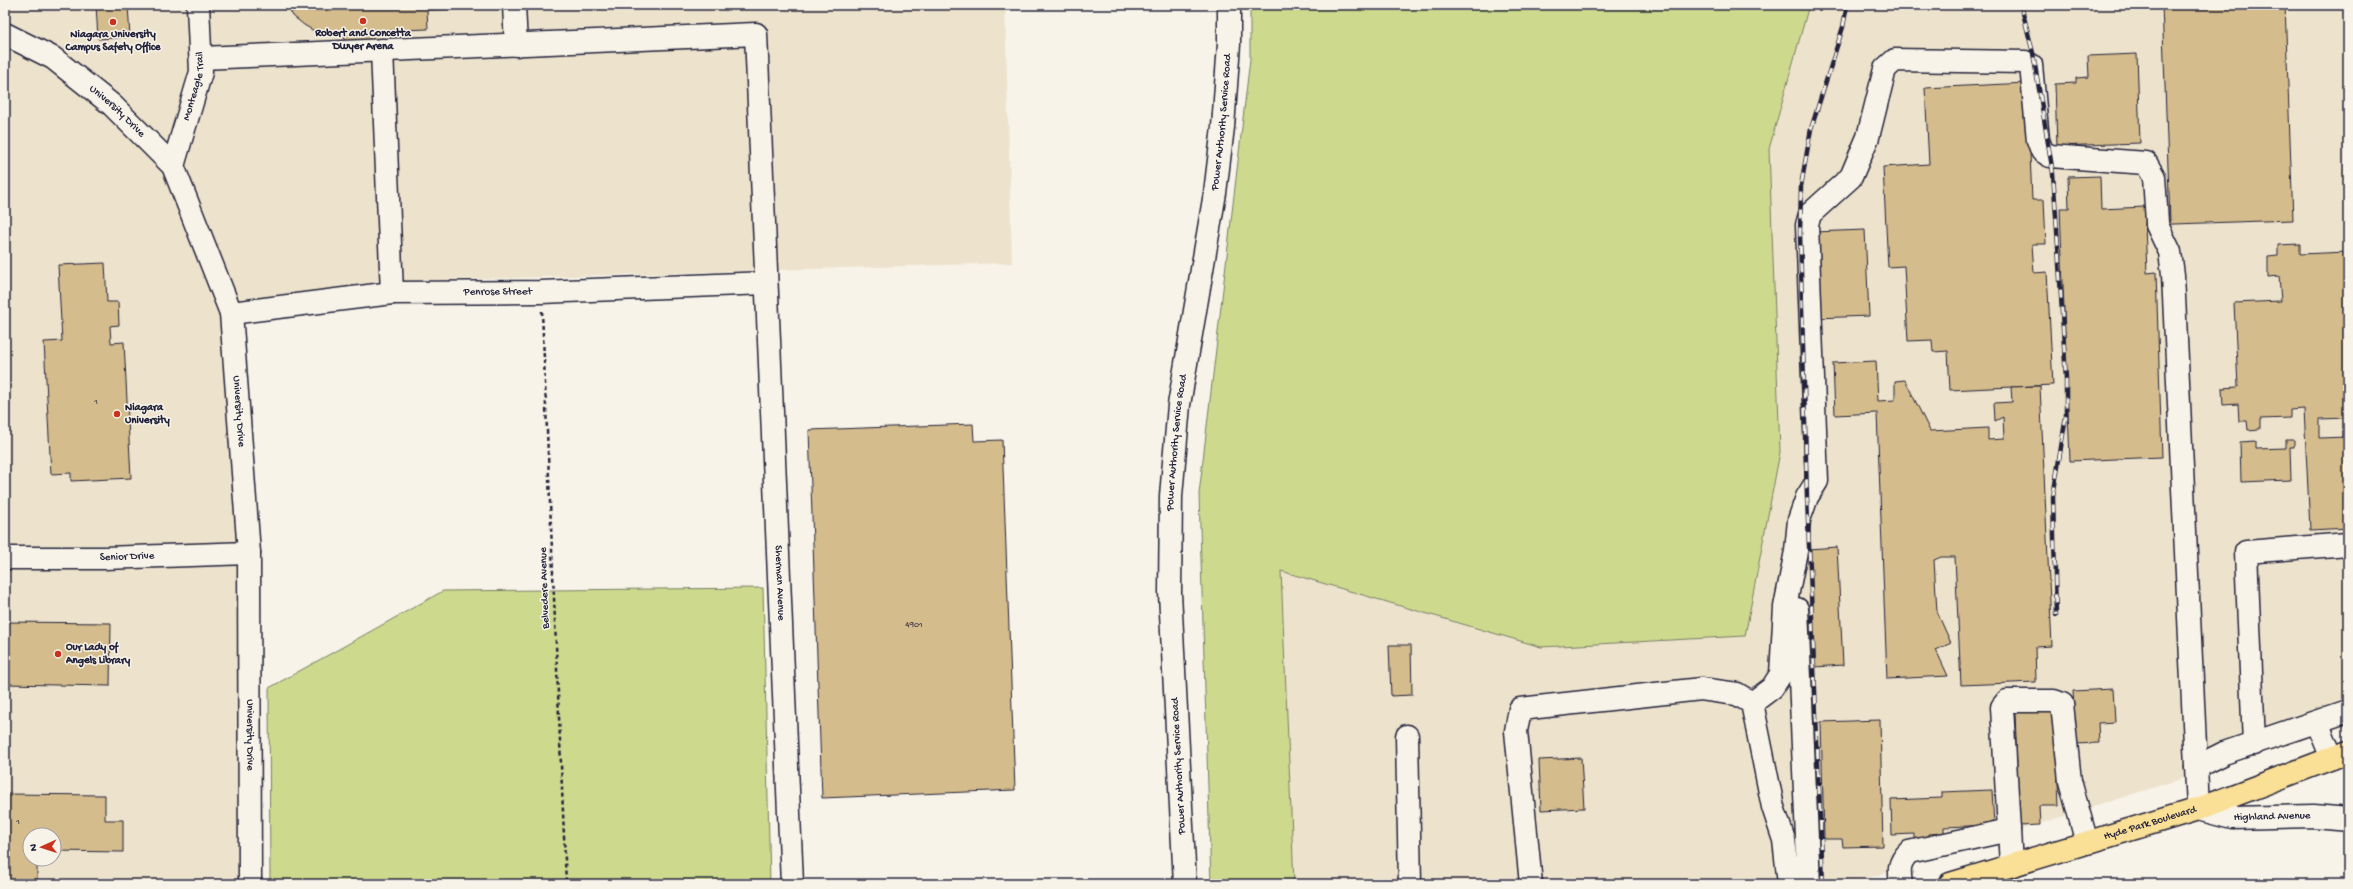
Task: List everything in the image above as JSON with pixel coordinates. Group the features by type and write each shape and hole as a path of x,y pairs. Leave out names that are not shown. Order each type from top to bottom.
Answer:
{"main road":[{"name":"Hyde Park Boulevard","path":"1950,884 2198,809 2340,755"}],"street":[{"name":"Monteagle Trail","path":"174,166 202,72 198,5"},
{"path":"201,58 516,45 514,5"},
{"name":"Power Authority Service Road","path":"1185,884 1170,593 1171,496 1179,405 1215,193 1224,127 1229,44 1229,5"},
{"name":"University Drive","path":"5,34 53,58 112,105 174,166 231,313 249,553 250,884"},
{"name":"Sherman Avenue","path":"516,45 756,34 792,884"},
{"path":"382,50 392,293"},
{"path":"1752,703 1772,688 1781,674 1785,607 1796,551 1800,520 1807,497 1816,481 1807,225 1810,214 1851,176 1868,137 1885,69 1896,60 2025,62 2031,65 2038,140 2042,151 2050,156 2146,163 2154,177 2157,223 2170,252 2173,276 2198,809"},
{"name":"Penrose Street","path":"231,313 392,293 541,292 766,282"},
{"path":"2254,744 2246,552 2348,544"},
{"name":"Senior Drive","path":"5,558 104,558 249,553"},
{"path":"1790,578 1797,596 1809,884"},
{"path":"1531,884 1516,731 1520,709 1701,689 1737,694 1752,703 1773,807 1784,840 1789,884"},
{"path":"2011,865 2002,707 2007,702 2054,701 2062,704 2070,781 2087,842"},
{"path":"2196,768 2224,754 2348,711"},
{"path":"2318,722 2340,755"},
{"path":"1407,736 1410,884"},
{"name":"Highland Avenue","path":"2198,809 2232,818 2314,816 2348,819"},
{"path":"1901,884 1899,869 1901,860 1908,852 2009,830"}],"path":[{"name":"Belvedere Avenue","path":"541,292 566,884"}],"shaded area":[{"name":"Niagara University","path":"5,5 1005,5 1012,263 376,282 221,309 239,520 242,884 5,884"},
{"path":"1809,5 2348,5 2348,726 1849,884 1294,884 1281,571 1541,647 1780,452 1769,149"}],"green space":[{"path":"1250,5 1809,5 1769,149 1780,452 1745,636 1541,647 1281,571 1294,884 1211,884 1199,494 1250,59"},
{"path":"763,588 770,884 270,884 269,688 443,591"}],"building":[{"path":"96,5 128,5 130,37 98,39"},
{"name":"Robert and Concetta Dwyer Arena","path":"287,5 460,5 460,9 427,10 428,29 377,31 378,43 345,44 344,35 330,36 316,32 304,25 293,16"},
{"path":"2162,5 2285,5 2293,220 2145,225 2147,273 2156,272 2162,457 2070,461 2060,208 2069,208 2068,177 2100,176 2101,209 2145,207 2146,222 2170,221"},
{"path":"2137,54 2140,143 2057,146 2055,84 2076,83 2076,78 2089,77 2088,56"},
{"path":"2027,83 2032,200 2044,200 2046,244 2032,244 2034,273 2047,272 2053,385 1950,390 1948,351 1933,352 1932,340 1908,341 1904,266 1888,267 1883,167 1929,164 1925,88"},
{"path":"1865,230 1869,316 1816,318 1813,232"},
{"path":"2300,244 2300,254 2348,252 2348,418 2319,419 2319,438 2348,437 2348,528 2310,530 2304,409 2290,410 2290,418 2260,419 2260,429 2248,430 2247,421 2239,421 2238,404 2223,405 2222,388 2238,387 2234,303 2281,301 2279,276 2268,277 2268,256 2278,255 2278,245"},
{"path":"105,263 107,302 118,302 119,325 110,326 111,343 124,342 131,478 71,481 71,473 51,474 44,342 62,341 58,265"},
{"path":"1876,361 1878,401 1895,400 1895,381 1905,380 1930,431 1988,428 1988,440 2004,439 2003,417 1995,421 1994,403 2012,402 2011,387 2040,386 2052,646 2035,647 2036,682 1961,685 1955,557 1941,557 1934,560 1937,612 1951,643 1936,650 1948,676 1887,679 1877,413 1835,415 1833,363"},
{"path":"973,424 974,441 1002,440 1015,790 822,798 809,430"},
{"path":"2286,440 2294,440 2294,447 2290,447 2291,480 2241,482 2240,442 2256,441 2256,449 2286,448"},
{"path":"1837,547 1843,665 1815,667 1809,549"},
{"name":"Our Lady of Angels Library","path":"5,622 111,623 110,686 5,684"},
{"path":"1389,645 1411,645 1412,695 1391,696"},
{"path":"2113,689 2115,722 2098,723 2099,743 2076,744 2073,691"},
{"path":"2055,711 2059,806 2039,806 2040,825 2019,826 2015,712"},
{"path":"1880,720 1883,846 1843,847 1842,839 1824,839 1821,722"},
{"path":"1581,758 1584,808 1541,810 1539,760"},
{"path":"1992,790 1994,825 1944,827 1944,833 1928,834 1928,843 1914,843 1914,834 1892,835 1891,800 1942,798 1942,792"},
{"path":"5,794 105,795 105,820 123,820 123,852 62,851 62,827 22,827 22,867 37,867 37,881 5,881"}],"railway":[{"path":"1823,884 1807,497 1800,233 1801,186 1811,129 1843,27 1847,5"},
{"path":"2021,5 2033,53 2053,173 2066,379 2066,416 2053,497 2056,615"}],"place":[{"name":"Robert and Concetta Dwyer Arena","path":"363,21"},
{"name":"Niagara University Campus Safety Office","path":"113,22"},
{"name":"Niagara University","path":"117,414"},
{"name":"Our Lady of Angels Library","path":"58,654"}]}
